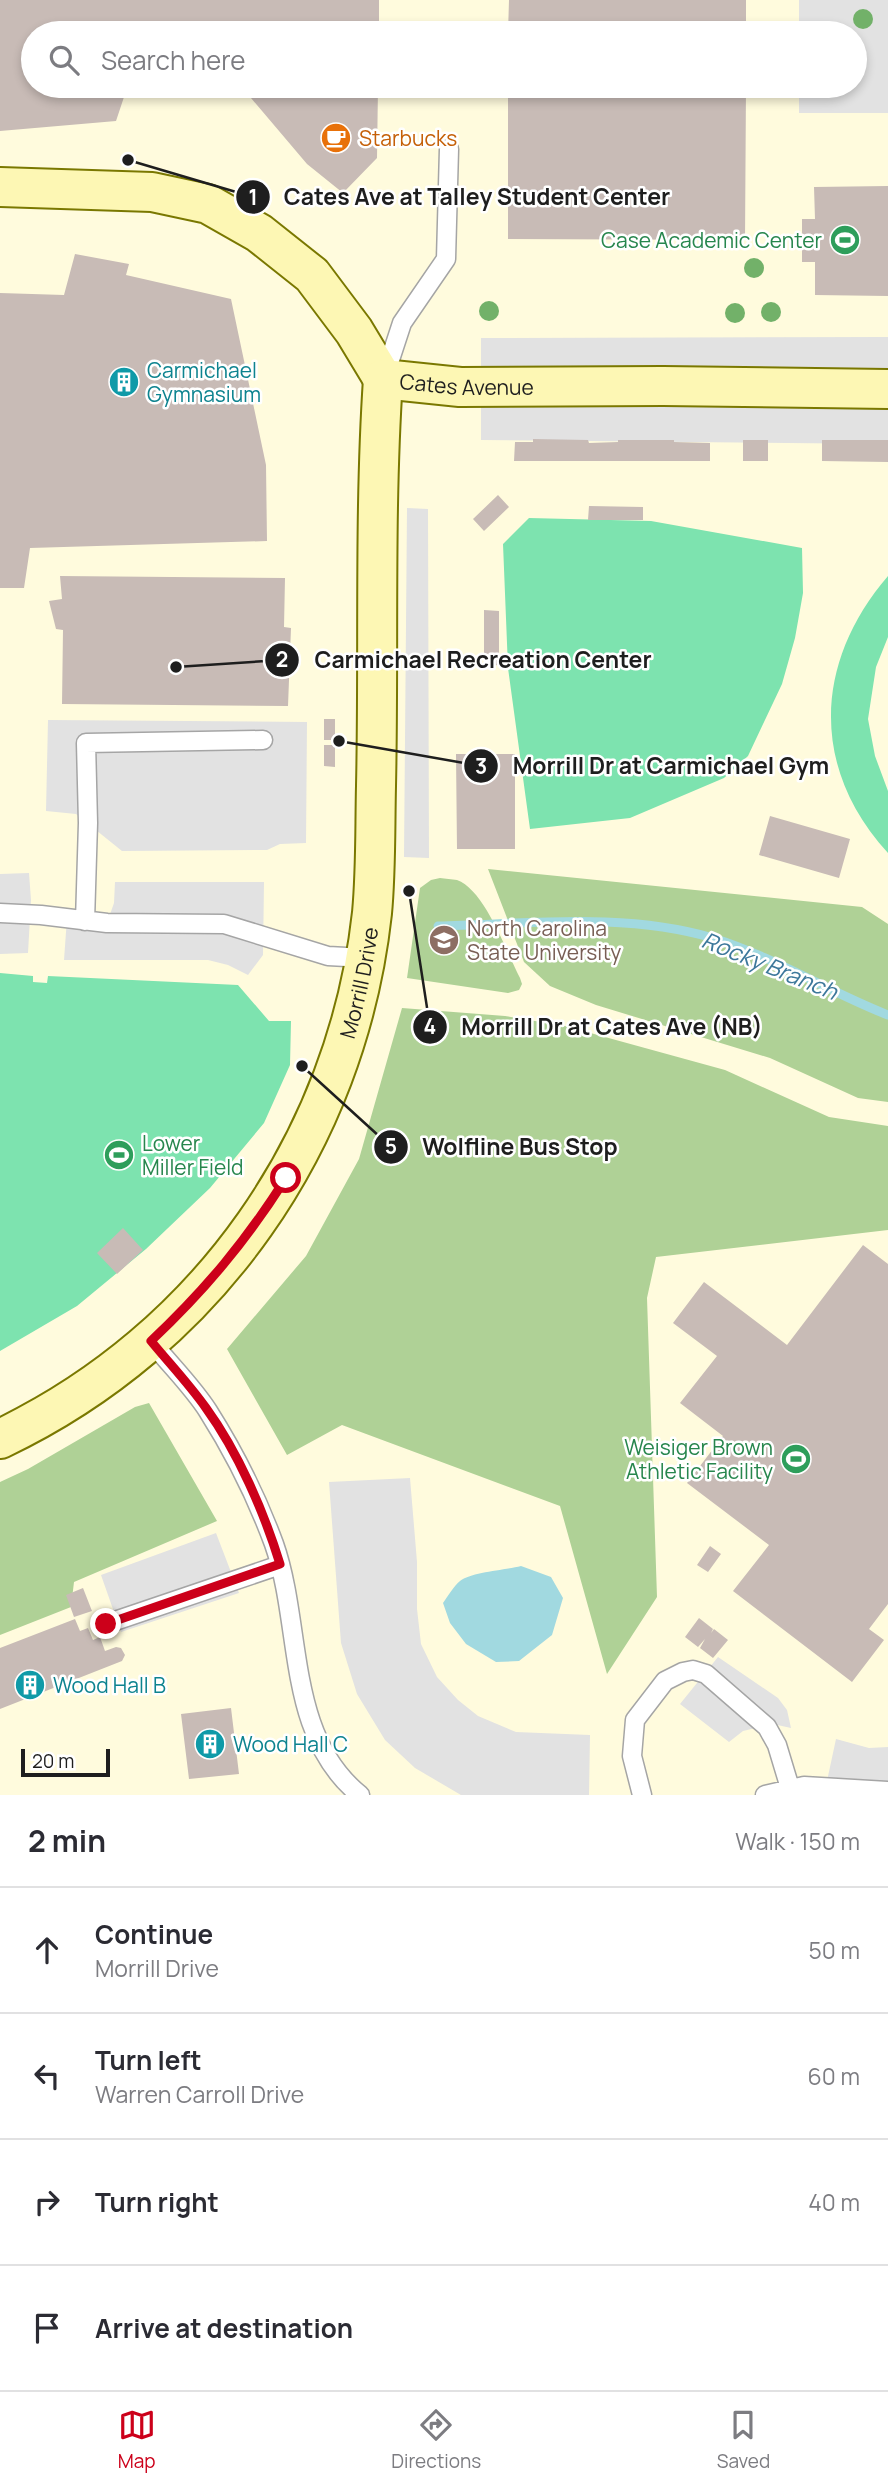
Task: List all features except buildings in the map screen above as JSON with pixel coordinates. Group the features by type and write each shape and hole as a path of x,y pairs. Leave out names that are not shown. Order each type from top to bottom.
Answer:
{"street":[{"name":"Cates Avenue","path":"0,187 152,192 208,204 259,233 312,275 354,331 383,379 460,387 888,389"},
{"name":"Morrill Drive","path":"0,1439 70,1400 110,1373 151,1341 205,1288 250,1232 286,1178 324,1101 343,1051 365,958 372,910 379,432 383,379"}],"lane":[{"path":"383,379 402,323 446,259 449,149"},
{"path":"85,921 88,823 86,743 264,740"},
{"path":"0,913 107,923 224,924 328,956 365,958"},
{"path":"151,1341 206,1408 243,1471 280,1564 309,1717 326,1755 360,1795"},
{"path":"106,1624 280,1564"},
{"path":"642,1795 632,1756 635,1720 665,1681 694,1670 706,1674 767,1727 777,1745 790,1788"},
{"path":"765,1795 804,1786 888,1791"}],"shaded area":[{"name":"North Carolina State University","path":"0,0 888,0 888,1795 0,1795"},
{"path":"799,0 888,0 888,113 799,113 799,98 867,98 867,21 799,21"},
{"path":"888,337 888,444 481,440 481,338"},
{"path":"407,508 428,509 429,858 404,857"},
{"path":"48,720 307,722 306,843 280,844 267,850 122,851 76,814 46,811"},
{"path":"29,873 31,900 28,953 0,954 0,874"},
{"path":"115,882 264,882 263,955 248,975 228,965 208,960 64,960 67,918 107,923 114,903"},
{"path":"410,1478 421,1644 437,1677 458,1700 478,1716 516,1732 590,1735 589,1795 461,1795 415,1768 385,1740 357,1694 341,1643 329,1482"},
{"path":"216,1533 239,1593 121,1632 101,1575"},
{"path":"718,1657 778,1698 787,1710 791,1728 773,1724 743,1731 729,1742 680,1704"},
{"path":"836,1739 869,1748 888,1747 888,1795 824,1795"}],"green space":[{"path":"529,518 651,521 802,548 803,593 795,638 782,684 748,756 724,778 630,818 530,829 508,668 503,544"},
{"path":"888,576 888,637 876,667 868,719 875,756 888,791 888,853 863,820 845,786 834,751 831,715 835,679 846,644 864,609"},
{"path":"488,869 862,907 888,924 888,1102 858,1098 770,1058 596,1005 550,986 524,962"},
{"path":"431,880 457,880 477,896 494,923 520,978 522,984 519,990 508,993 407,978 420,888"},
{"name":"Lower Miller Field","path":"0,973 33,976 33,982 47,983 48,976 238,985 269,1021 291,1021 290,1065 264,1123 210,1188 146,1249 77,1306 0,1351"},
{"path":"402,1008 505,1016 565,1026 725,1070 829,1117 888,1126 888,1230 656,1257 647,1298 657,1597 607,1674 560,1506 342,1425 287,1455 227,1349 306,1256 359,1159"},
{"path":"149,1403 217,1521 74,1582 71,1607 0,1635 0,1482 28,1469 135,1407"}],"water":[{"path":"521,1566 551,1577 563,1598 552,1635 519,1661 496,1662 466,1644 450,1623 443,1603 465,1578"}],"waterway":[{"name":"Rocky Branch","path":"438,926 611,922 680,930 736,946 888,1015"}],"place":[{"name":"Starbucks","path":"336,138"},
{"name":"Cates Ave at Talley Student Center","path":"128,160"},
{"name":"Case Academic Center","path":"845,240"},
{"name":"Carmichael Gymnasium","path":"124,382"},
{"name":"Carmichael Recreation Center","path":"176,667"},
{"name":"Morrill Dr at Carmichael Gym","path":"339,741"},
{"name":"Morrill Dr at Cates Ave (NB)","path":"409,891"},
{"name":"North Carolina State University","path":"444,940"},
{"name":"Wolfline Bus Stop","path":"302,1066"},
{"name":"Lower Miller Field","path":"119,1155"},
{"name":"Weisiger Brown Athletic Facility","path":"796,1459"},
{"name":"Wood Hall B","path":"30,1685"},
{"name":"Wood Hall C","path":"210,1744"}],"route":[{"path":"106,1624 280,1564 243,1471 206,1408 151,1341 205,1288 250,1232 286,1178"}]}
